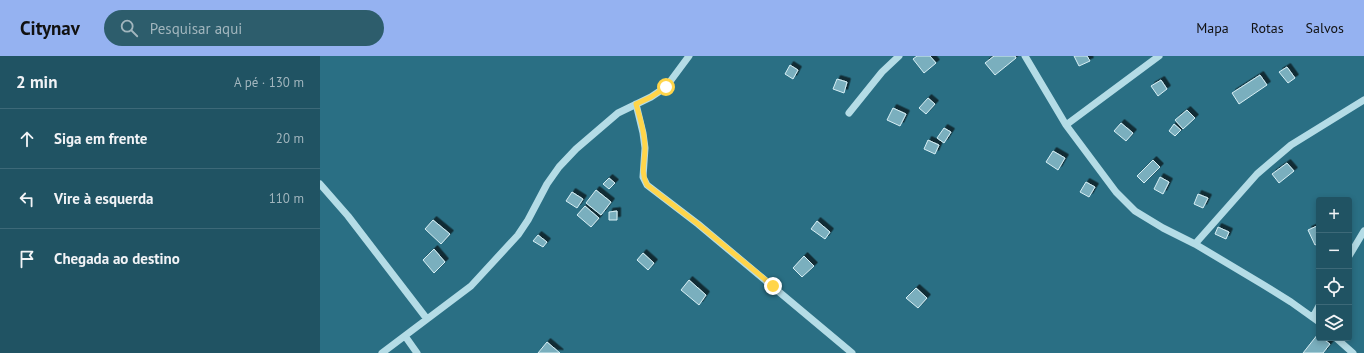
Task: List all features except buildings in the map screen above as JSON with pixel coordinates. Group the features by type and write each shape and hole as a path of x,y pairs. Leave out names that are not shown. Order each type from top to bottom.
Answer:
{"street":[{"path":"382,353 471,286 518,235 528,220 547,184 559,167 576,149 618,112 651,97 666,87 689,56"},
{"path":"849,113 882,72 900,56"},
{"path":"1025,56 1066,124 1116,192 1135,211 1163,228 1195,244 1262,284 1316,320"},
{"path":"1066,124 1159,56"},
{"path":"1195,244 1256,174 1291,145 1364,100"},
{"path":"636,104 643,133 645,148 643,177 647,185 698,224 852,353"},
{"path":"320,184 348,216 427,319"},
{"path":"1352,251 1364,231"},
{"path":"1312,317 1316,311"},
{"path":"405,336 417,353"},
{"path":"1339,341 1353,353"}],"route":[{"path":"666,87 651,97 636,104 643,133 645,148 643,177 647,185 698,224 773,286"}]}
